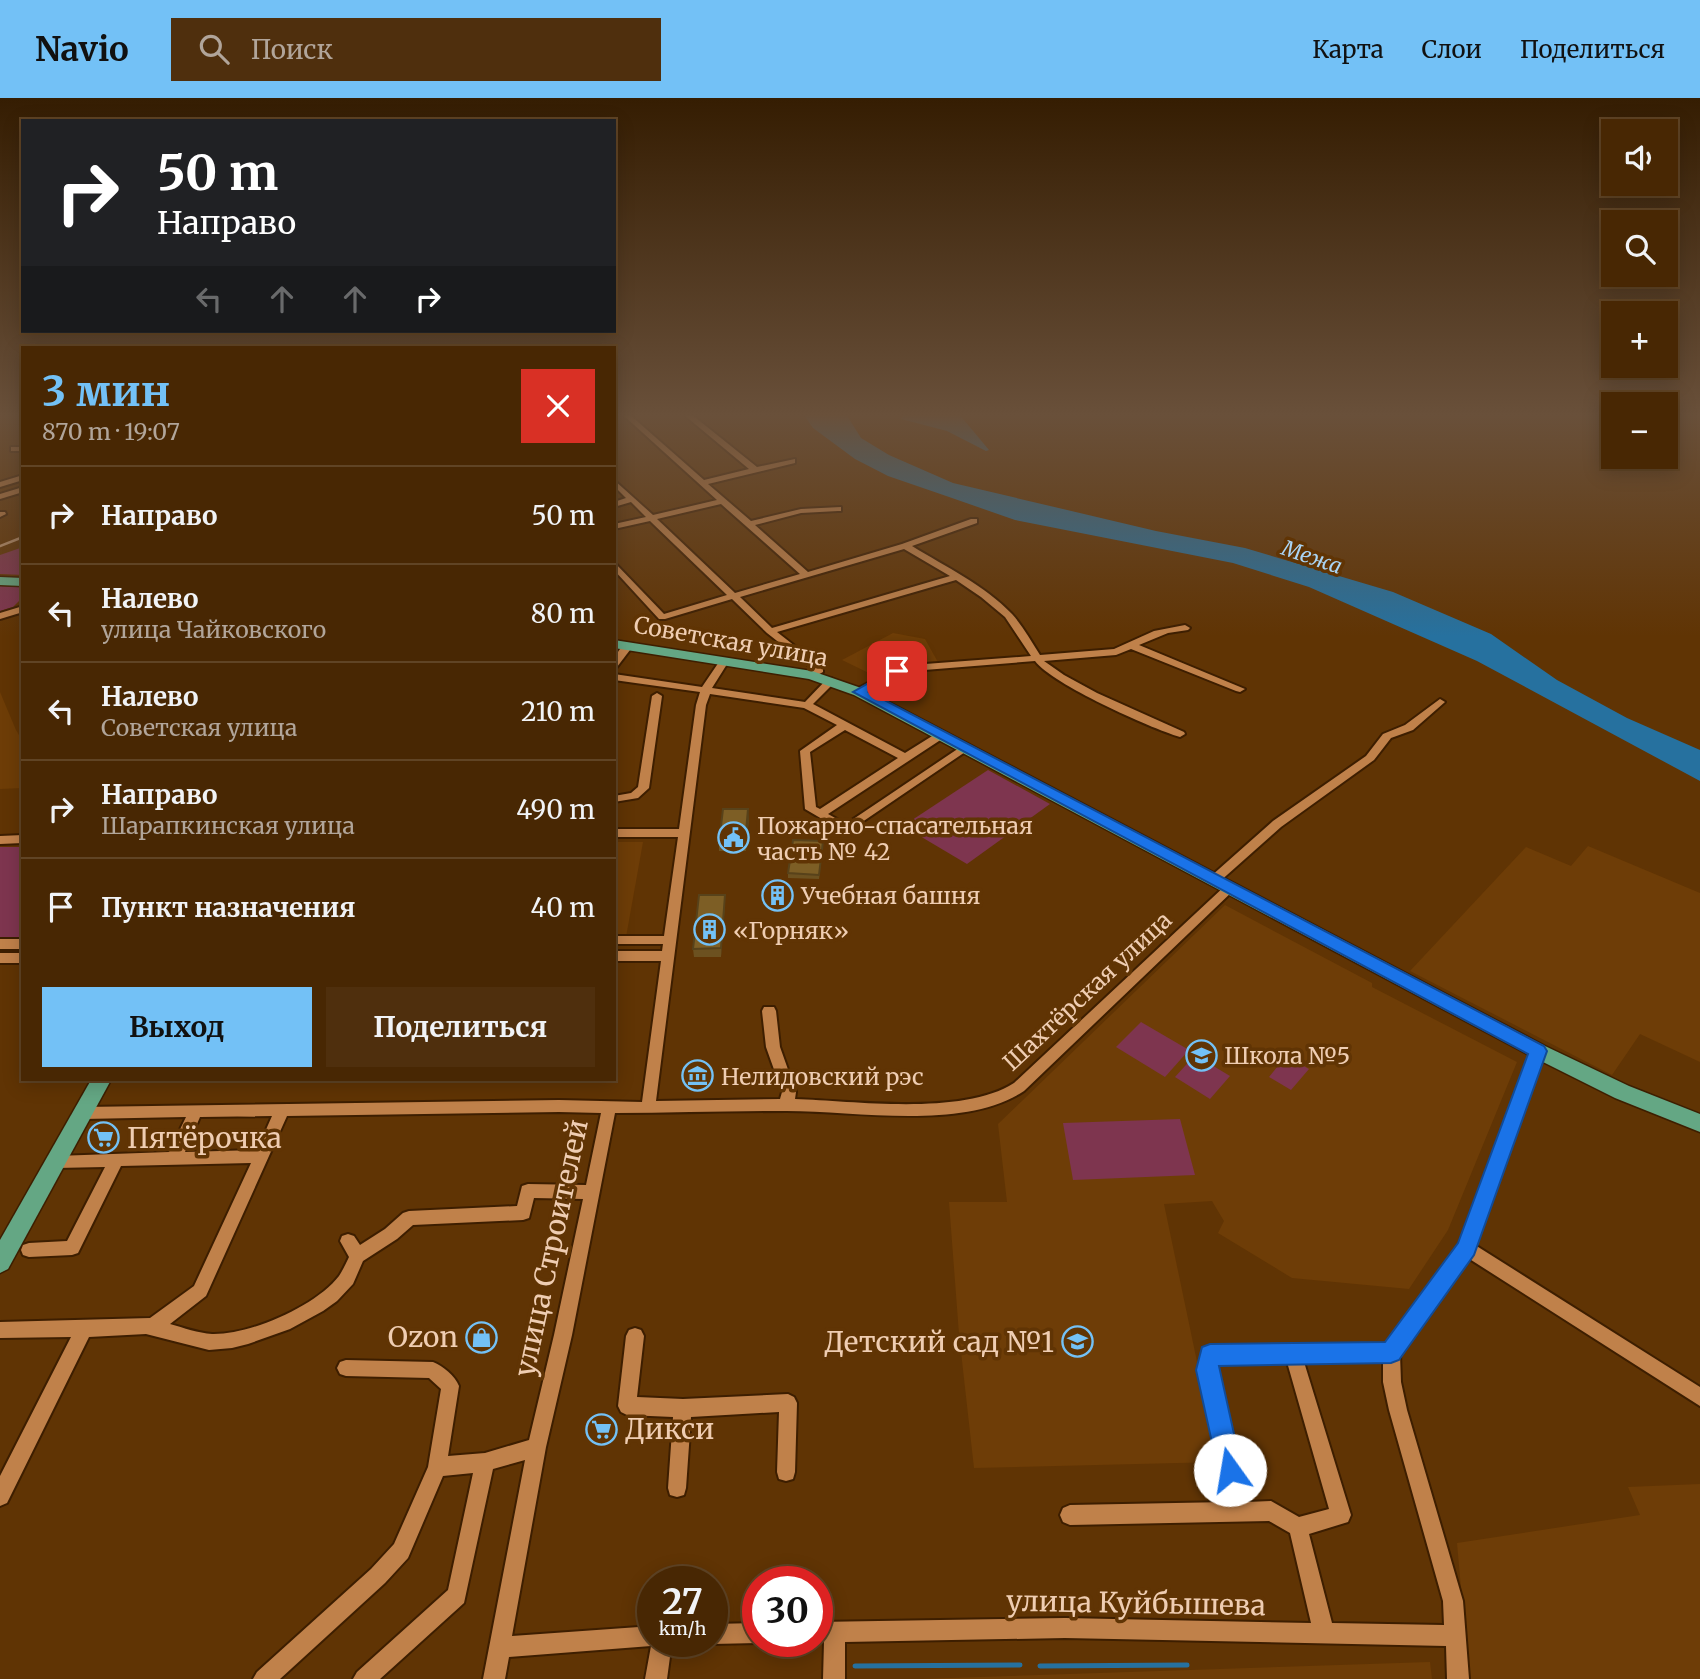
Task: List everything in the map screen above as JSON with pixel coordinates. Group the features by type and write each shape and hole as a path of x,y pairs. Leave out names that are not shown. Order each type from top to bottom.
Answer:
{"main road":[{"path":"0,581 21,582"},
{"name":"Советская улица","path":"621,645 812,675 859,692 1538,1051 1622,1092 1700,1123"},
{"path":"0,1262 100,1081"}],"street":[{"path":"620,488 770,631 820,670 812,675"},
{"path":"708,488 805,573"},
{"path":"0,497 21,490"},
{"path":"616,504 632,499"},
{"path":"616,527 723,501"},
{"path":"750,524 801,511 838,509"},
{"path":"616,567 662,617 805,573 905,546 974,521"},
{"path":"905,546 1007,613 1020,628 1044,667 1180,734"},
{"path":"770,631 956,577"},
{"path":"0,616 21,610"},
{"path":"859,692 897,671 912,668 1105,653 1132,646 1156,631 1171,627 1185,628"},
{"path":"1132,646 1240,689"},
{"path":"648,1108 682,833 701,705 706,689 724,661"},
{"path":"616,677 807,705 906,758"},
{"path":"807,705 831,681"},
{"path":"616,799 634,796 643,788 657,696"},
{"name":"Шахтёрская улица","path":"648,1108 786,1105 954,1108 1004,1097 1019,1087 1222,884 1277,824 1370,758 1387,736 1401,733 1440,702"},
{"path":"845,726 805,751 811,809 846,829 966,748"},
{"path":"820,814 942,735"},
{"path":"616,833 682,833"},
{"path":"0,840 21,839"},
{"path":"616,940 670,940"},
{"path":"0,944 21,944"},
{"path":"616,956 667,956"},
{"path":"0,958 21,958"},
{"path":"769,1011 773,1047 789,1092 786,1105"},
{"path":"1458,1679 1453,1601 1398,1410 1392,1382 1391,1352 1466,1248 1538,1051"},
{"path":"83,1112 545,1106 609,1108"},
{"name":"улица Строителей","path":"494,1679 537,1447 563,1335 609,1108 648,1108"},
{"path":"152,1327 200,1291 283,1109"},
{"path":"174,1158 196,1111"},
{"path":"56,1162 262,1156"},
{"path":"29,1250 72,1248 116,1160"},
{"path":"0,1330 152,1327 193,1341 216,1342 243,1338 271,1329 321,1303 344,1284 352,1249 390,1234 409,1218 523,1213 528,1191 592,1192"},
{"path":"1466,1248 1700,1397"},
{"path":"0,1496 84,1329"},
{"path":"635,1336 627,1406 682,1408 788,1403 786,1472"},
{"path":"1240,1511 1207,1370 1210,1355 1391,1352"},
{"path":"1070,1515 1271,1511 1298,1527 1341,1516 1293,1354"},
{"path":"264,1679 378,1576 401,1551 437,1467 450,1386 433,1370 346,1368"},
{"path":"677,1488 682,1408"},
{"path":"437,1467 485,1462 537,1447"},
{"path":"364,1679 457,1596 485,1462"},
{"path":"1298,1527 1324,1633"},
{"name":"улица Куйбышева","path":"833,1632 1065,1628 1454,1636"},
{"path":"500,1647 637,1637"},
{"path":"656,1679 660,1657"},
{"path":"830,1657 834,1679"}],"shaded area":[{"path":"21,548 21,575 0,574 0,555"},
{"path":"0,586 21,587 21,599 13,607 0,611"},
{"path":"893,633 925,639 939,664 899,666 879,678 842,660"},
{"path":"0,692 16,730 21,734 21,788 0,789"},
{"path":"988,770 1050,804 967,864 903,826"},
{"path":"616,842 643,842 626,937 616,937"},
{"path":"1588,846 1700,893 1700,1062 1640,1034 1612,1075 1410,971 1526,847 1571,866"},
{"path":"0,847 21,847 21,938 0,938"},
{"path":"1225,905 1372,983 1372,987 1517,1062 1448,1230 1409,1289 1292,1278 1218,1233 1224,1221 1212,1201 1164,1204 1218,1462 974,1468 959,1334 949,1202 1007,1202 998,1124"},
{"path":"1141,1022 1189,1050 1165,1077 1116,1047"},
{"path":"1195,1055 1230,1076 1210,1099 1175,1077"},
{"path":"1286,1056 1309,1069 1291,1090 1269,1077"},
{"path":"1180,1119 1195,1175 1073,1180 1063,1123"},
{"path":"1700,1484 1700,1679 1469,1679 1457,1543 1640,1515 1628,1487"},
{"path":"1430,1662 1432,1679 920,1679"}],"water":[{"path":"922,488 973,488 1156,531 1245,548 1393,592 1491,634 1557,680 1627,718 1700,750 1700,781 1477,661 1309,587 1233,563 1015,520"}],"building":[{"path":"723,809 748,809 745,843 719,843"},
{"path":"793,840 823,841 819,875 788,873"},
{"name":"«Горняк»","path":"699,895 725,895 721,948 693,949"}],"waterway":[{"path":"855,1666 1020,1665"},
{"path":"1040,1666 1187,1665"}],"railway":[{"path":"0,546 21,538"}],"place":[{"name":"Пожарно-спасательная часть № 42","path":"734,838"},
{"name":"Учебная башня","path":"778,895"},
{"name":"«Горняк»","path":"710,930"},
{"name":"Школа №5","path":"1201,1055"},
{"name":"Нелидовский рэс","path":"698,1076"},
{"name":"Пятёрочка","path":"104,1138"},
{"name":"Ozon","path":"481,1337"},
{"name":"Детский сад №1","path":"1077,1342"},
{"name":"Дикси","path":"602,1429"}],"route":[{"path":"897,671 859,692 1538,1051 1502,1156 1466,1248 1391,1352 1210,1355 1207,1370 1230,1470"}],"water label":[{"name":"Межа","path":"1312,557"}]}
